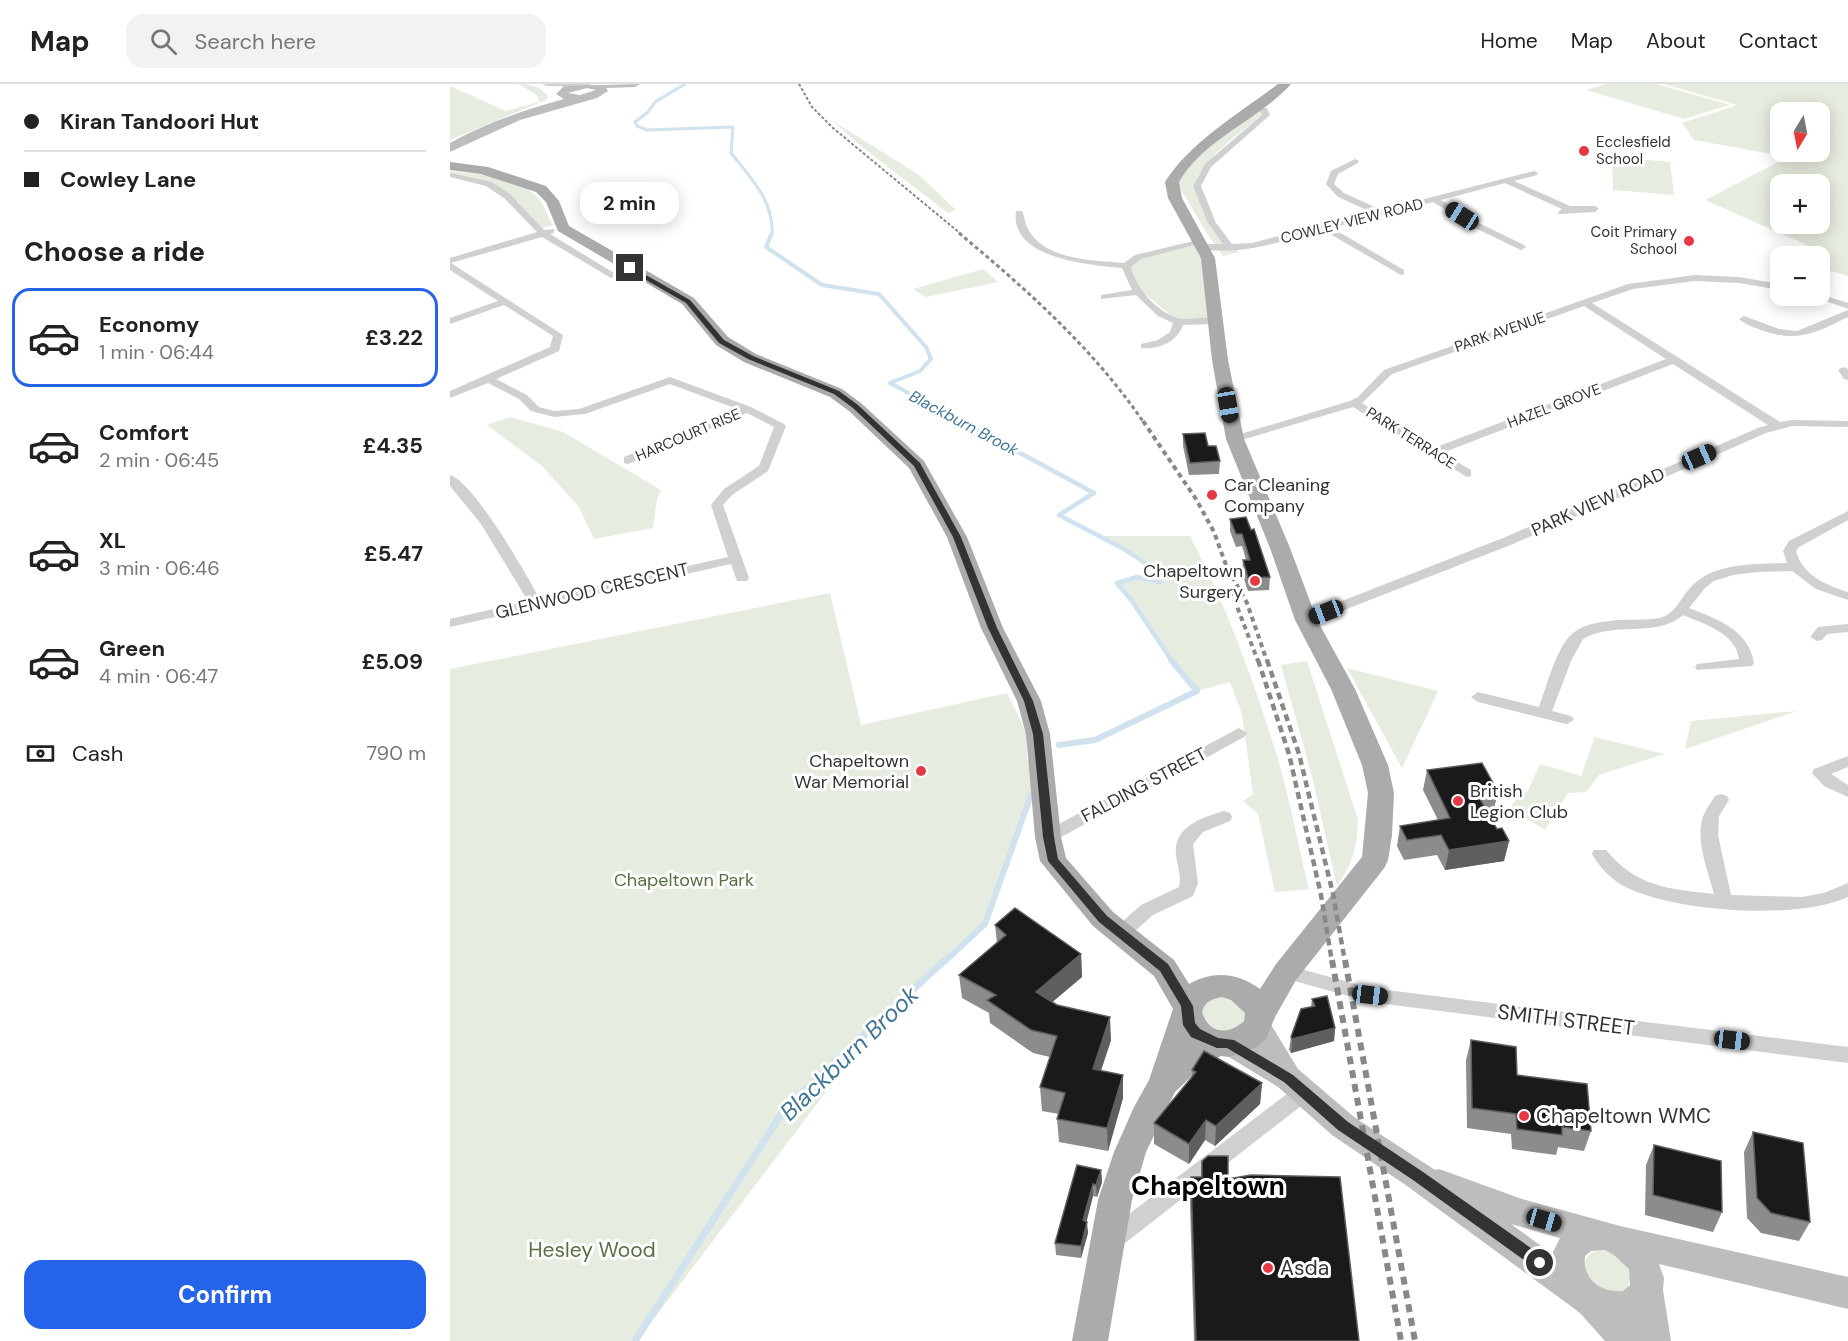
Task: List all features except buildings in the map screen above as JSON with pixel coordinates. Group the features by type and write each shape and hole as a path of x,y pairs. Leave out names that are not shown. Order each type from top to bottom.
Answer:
{"main road":[{"path":"549,106 562,95 636,84"},
{"path":"1164,1083 1190,1059 1223,1043 1246,1037 1258,1021 1286,972 1375,861 1379,835 1381,793 1375,765 1343,689 1306,620 1280,548 1234,439 1208,258 1175,198 1172,182 1175,175 1196,153 1285,84"},
{"path":"450,148 478,132 592,90"},
{"path":"450,166 483,170 541,189 552,201 553,230 688,301 722,341 750,358 836,393 855,407 917,465 957,537 992,628 1029,701 1038,734 1048,837 1053,861 1085,901 1120,934 1164,968 1228,986 1253,998 1258,1007 1258,1021 1295,1085"},
{"path":"1164,968 1187,1010 1189,1025 1196,1033 1223,1043 1295,1085 1337,1122 1418,1176 1586,1297 1619,1309 1631,1306 1640,1299 1655,1265 1677,1258 1715,1262"},
{"path":"1090,1341 1115,1200 1130,1152 1164,1083 1187,1010 1200,990 1228,986 1286,972"},
{"path":"1418,1176 1522,1214 1609,1237 1848,1293"},
{"path":"1628,1341 1572,1282 1567,1258 1571,1248 1579,1240 1590,1236 1609,1237 1634,1251 1641,1259 1647,1284 1654,1341"}],"street":[{"path":"548,84 592,90"},
{"path":"548,84 562,95"},
{"path":"1231,248 1212,223 1197,186 1208,166 1266,115 1264,110 1254,108"},
{"path":"1355,161 1334,172 1330,184 1341,195 1382,214"},
{"name":"COWLEY VIEW ROAD","path":"1125,266 1138,257 1201,244 1231,248 1252,246 1534,173"},
{"path":"450,175 489,184 614,276"},
{"path":"1508,181 1566,210 1595,209"},
{"path":"1436,200 1478,226 1521,248"},
{"path":"1018,213 1028,233 1041,248 1059,257 1125,266 1126,276 1138,292 1165,316 1179,321 1216,321"},
{"path":"1326,228 1401,272"},
{"path":"450,261 553,230"},
{"path":"450,266 558,335 555,349 450,395"},
{"name":"PARK AVENUE","path":"1234,439 1354,403 1362,399 1388,372 1631,286 1677,279 1719,279 1770,286"},
{"path":"1102,297 1138,292"},
{"path":"1830,300 1848,306"},
{"path":"450,321 506,301"},
{"path":"1584,302 1776,425"},
{"path":"1744,319 1782,335 1797,336 1808,334 1848,313"},
{"path":"1145,346 1171,337 1178,328 1179,321"},
{"name":"HAZEL GROVE","path":"1433,452 1674,360"},
{"path":"489,379 524,397 535,409 554,414 581,412 670,380 747,409 780,426 764,468 728,492 717,505 742,578"},
{"name":"PARK TERRACE","path":"1354,403 1467,473"},
{"name":"HARCOURT RISE","path":"628,460 747,409"},
{"name":"PARK VIEW ROAD","path":"1306,620 1508,541 1734,441 1776,425 1811,422 1848,424"},
{"path":"450,478 461,489 500,542 536,604"},
{"path":"1848,515 1794,544 1789,551 1789,558 1795,567 1821,586 1848,596"},
{"name":"GLENWOOD CRESCENT","path":"450,623 735,559"},
{"path":"1544,713 1565,660 1579,636 1604,627 1665,621 1683,610 1697,589 1713,577 1749,569 1795,567"},
{"path":"1683,610 1720,627 1744,647 1747,655 1747,663 1702,667"},
{"path":"1817,637 1823,630 1848,627"},
{"path":"1478,697 1566,719"},
{"name":"FALDING STREET","path":"1048,837 1239,733"},
{"path":"1848,761 1820,773 1830,782 1848,792"},
{"path":"1721,800 1711,816 1710,827 1711,843 1724,900"},
{"path":"1120,934 1147,910 1187,891 1190,884 1188,868 1182,852 1185,840 1195,830 1224,817"},
{"path":"1600,854 1623,877 1641,888 1680,896 1796,904 1821,900 1848,889"},
{"name":"SMITH STREET","path":"1286,972 1370,995 1848,1055"},
{"path":"1107,1244 1199,1173 1295,1085"}],"green space":[{"path":"518,84 534,86 548,96 546,100 450,140 450,86 506,111 539,102 537,95"},
{"path":"1606,84 1656,84 1730,105 1684,119 1586,90"},
{"path":"1664,84 1848,84 1848,276 1830,271 1830,246 1809,246 1782,234 1830,234 1830,174 1770,174 1770,229 1705,200 1778,162 1830,162 1830,102 1770,102 1770,154 1694,140 1682,123 1737,105"},
{"path":"1256,111 1262,112 1262,115 1233,138 1205,165 1193,186 1210,224 1239,252 1223,256 1178,184 1188,165"},
{"path":"833,121 919,175 956,210 948,213 857,143"},
{"path":"1612,157 1670,162 1674,195 1613,190"},
{"path":"450,171 498,178 521,186 540,200 553,225 539,229 520,204 502,190 481,181 450,176"},
{"path":"1197,244 1206,255 1214,319 1180,319 1169,314 1142,291 1130,276 1130,266 1143,258"},
{"path":"983,269 998,282 926,297 913,289"},
{"path":"510,417 563,432 661,490 657,499 653,528 594,539 579,507 542,466 487,425"},
{"path":"1099,536 1190,536 1227,616 1259,700 1282,773 1309,889 1275,892 1258,814 1243,801 1253,794 1242,714 1230,682 1197,691 1165,653 1132,601 1117,583 1137,577 1160,582 1157,571"},
{"name":"Chapeltown Park","path":"830,593 861,725 1007,693 1027,734 1031,795 985,924 879,1022 637,1341 450,1341 450,669"},
{"path":"1307,661 1358,820 1353,855 1337,886 1312,776 1281,665"},
{"path":"1347,668 1438,691 1402,768"},
{"path":"1797,711 1685,749 1691,721"},
{"path":"1595,737 1664,754 1599,775 1586,792 1568,793 1545,830 1509,808 1523,793 1528,791 1540,764 1581,776"},
{"path":"1227,996 1246,1012 1245,1018 1233,1030 1222,1031 1211,1028 1201,1017 1203,1005 1213,997"},
{"path":"1602,1250 1616,1255 1626,1265 1630,1277 1624,1291 1609,1293 1588,1279 1585,1268 1586,1260 1591,1254"}],"waterway":[{"name":"Blackburn Brook","path":"685,84 655,102 648,112 635,122 637,126 647,130 733,127 731,153 753,180 765,200 772,222 772,233"},
{"name":"Blackburn Brook","path":"772,233 766,247 822,285 879,294 926,347 931,359 920,371 890,383 964,423"},
{"name":"Blackburn Brook","path":"961,421 1094,493 1059,515 1124,549 1157,571 1160,582 1137,577 1117,583 1132,601 1172,661"},
{"name":"Blackburn Brook","path":"1059,745 1095,740 1197,691 1171,660"},
{"name":"Blackburn Brook","path":"944,962 985,924 1031,795"},
{"name":"Blackburn Brook","path":"635,1341 786,1107 945,960"}],"railway":[{"path":"799,84 812,107 833,128 961,234"},
{"path":"959,233 1010,276 1081,345 1104,370 1144,423"},
{"path":"1143,421 1196,499 1214,532 1226,565 1247,603 1267,661"},
{"path":"1231,591 1258,661"},
{"path":"1258,660 1289,754 1321,895 1332,962"},
{"path":"1267,660 1299,754 1333,894 1345,962"},
{"path":"1332,960 1401,1341"},
{"path":"1345,960 1415,1341"}],"place":[{"name":"Ecclesfield School","path":"1584,151"},
{"name":"Coit Primary School","path":"1689,241"},
{"name":"Car Cleaning Company","path":"1212,495"},
{"name":"Chapeltown Surgery","path":"1255,581"},
{"name":"Chapeltown War Memorial","path":"921,771"},
{"name":"British Legion Club","path":"1458,801"},
{"name":"Chapeltown WMC","path":"1524,1116"},
{"name":"Asda","path":"1268,1268"}],"district":[{"name":"Chapeltown","path":"1208,1186"}],"route":[{"path":"630,268 688,301 722,341 750,358 836,393 855,407 917,465 957,537 992,628 1029,701 1038,734 1048,837 1053,861 1085,901 1112,928 1164,968 1177,986 1187,1006 1186,1015 1189,1025 1196,1033 1205,1040 1229,1043 1288,1078 1343,1126 1540,1263"}],"park label":[{"name":"Hesley Wood","path":"592,1250"}]}
